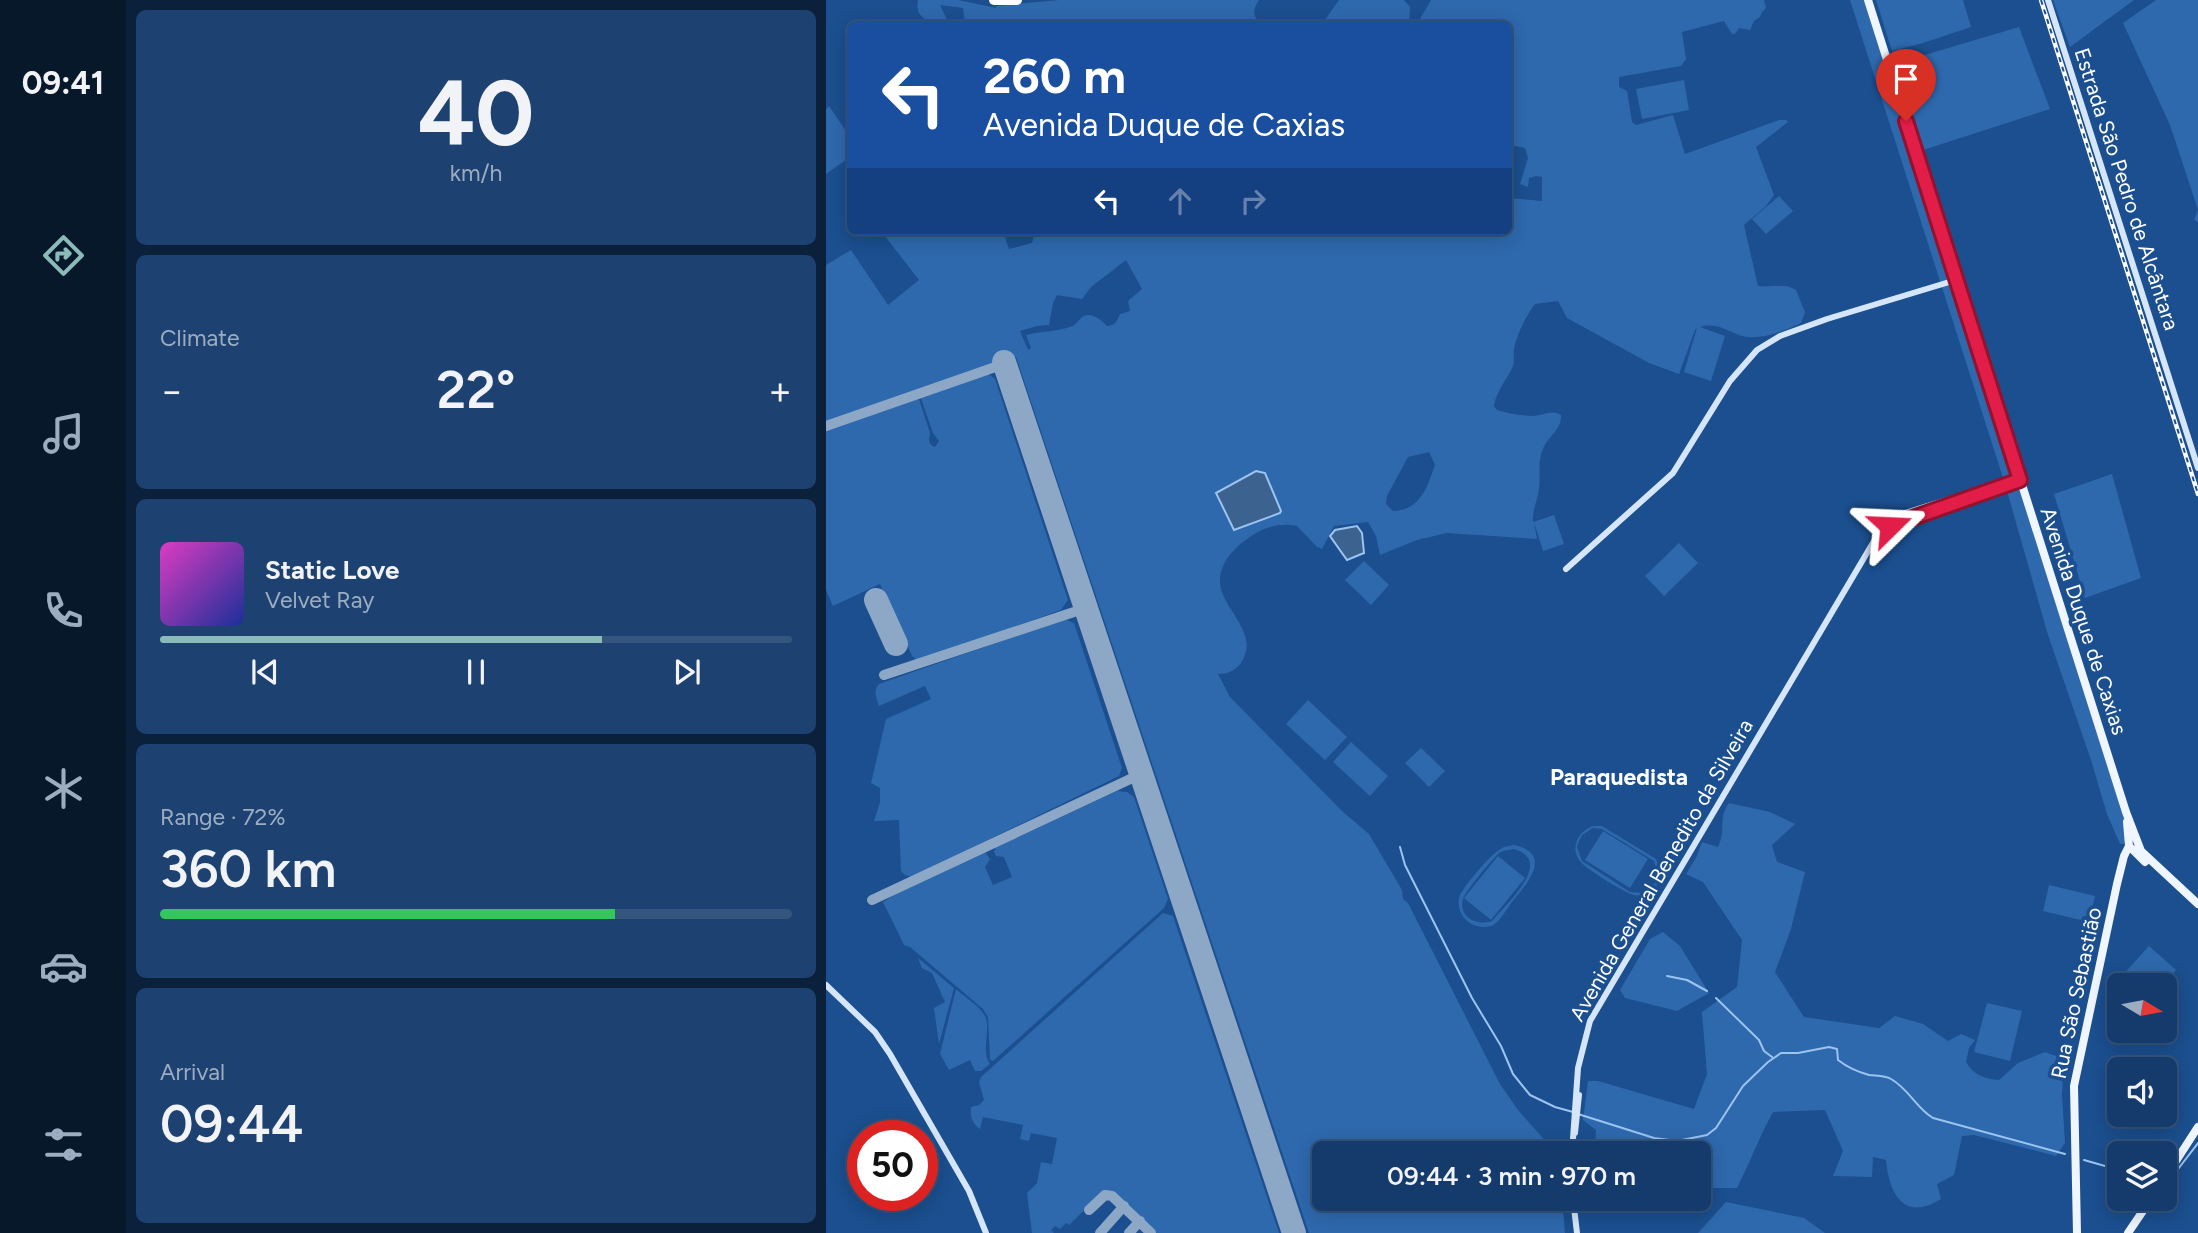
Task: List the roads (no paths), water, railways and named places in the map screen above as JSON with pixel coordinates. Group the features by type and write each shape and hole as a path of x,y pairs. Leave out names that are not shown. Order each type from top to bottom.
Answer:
{"highway":[{"path":"994,0 1017,0"}],"main road":[{"name":"Avenida Duque de Caxias","path":"1868,0 2126,813 2141,851 2198,905"},
{"name":"Estrada São Pedro de Alcântara","path":"2048,0 2198,468"},
{"path":"1566,569 1673,473 1730,380 1757,350 1780,336 1827,319 1956,280"},
{"name":"Avenida General Benedito da Silveira","path":"1572,1141 1582,1048 1588,1024 1883,530 1902,520 2020,480"},
{"name":"Avenida Duque de Caxias","path":"2125,846 2126,813"},
{"path":"2125,846 2141,851"},
{"path":"2125,846 2198,911"},
{"name":"Rua São Sebastião","path":"2077,1233 2074,1086 2125,846"},
{"path":"826,985 875,1032 890,1054 969,1191 986,1233"},
{"path":"2177,1159 2198,1127"},
{"path":"1574,1211 1577,1233"},
{"path":"2128,1233 2143,1211"}],"waterway":[{"path":"1400,847 1405,865 1472,998 1501,1046 1513,1074 1530,1095 1573,1112"},
{"path":"1667,976 1687,980 1707,991"},
{"path":"1716,998 1759,1040 1764,1051 1772,1057"},
{"path":"1578,1114 1654,1138 1677,1141 1707,1135 1716,1128 1743,1086 1768,1062 1781,1053 1798,1053 1829,1047 1837,1049 1838,1060 1849,1067 1869,1075 1886,1077 1897,1083 1933,1118 2065,1154"},
{"path":"2177,1170 2198,1143"},
{"path":"2084,1160 2107,1167"}],"railway":[{"path":"2041,0 2198,494"}],"district":[{"name":"Paraquedista","path":"1619,777"}]}
